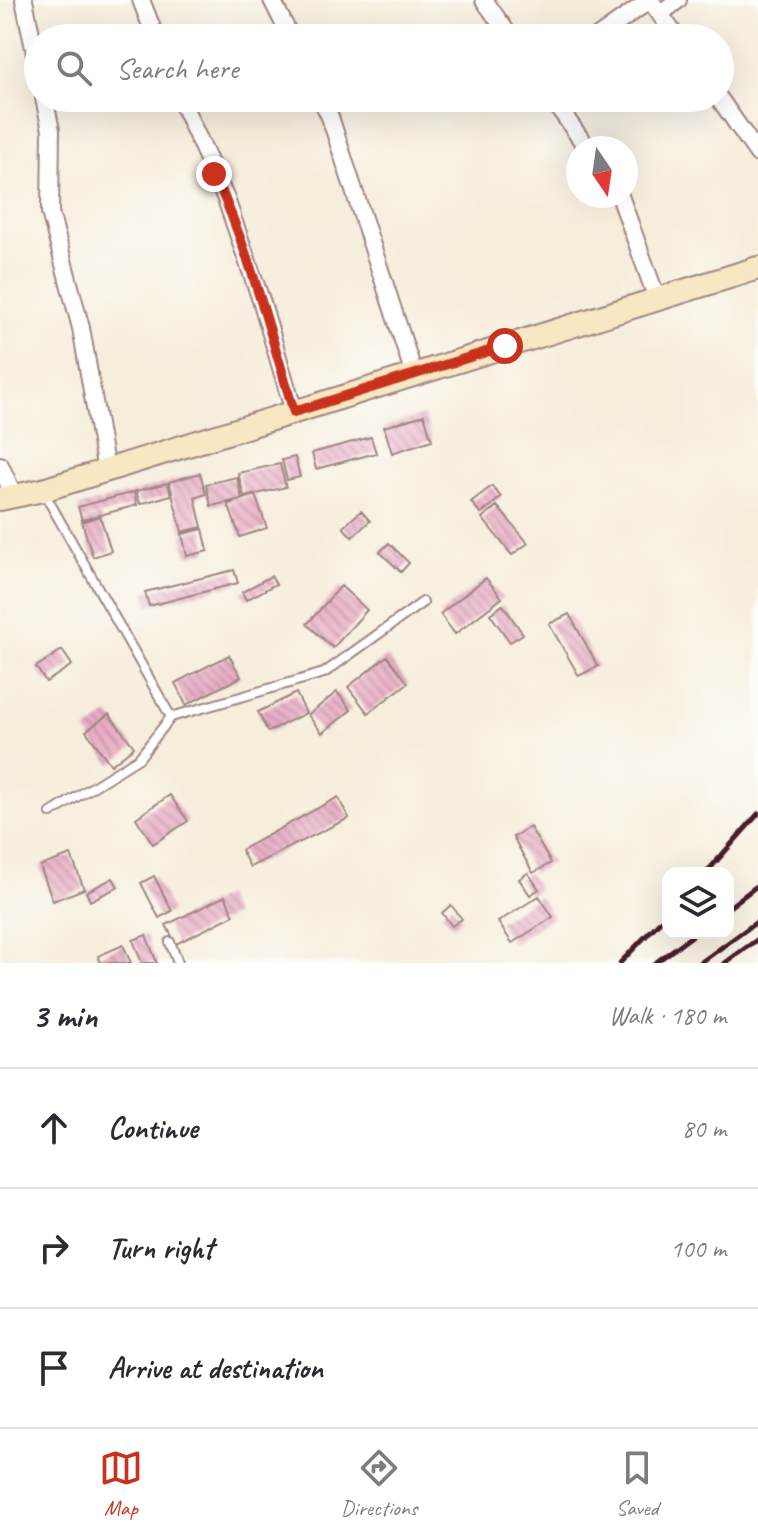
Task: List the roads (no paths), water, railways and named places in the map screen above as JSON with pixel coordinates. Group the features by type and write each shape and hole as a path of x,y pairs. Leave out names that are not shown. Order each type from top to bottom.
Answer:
{"street":[{"path":"24,0 29,24"},
{"path":"141,0 150,24"},
{"path":"272,0 284,24"},
{"path":"484,0 501,24"},
{"path":"616,24 650,0 667,24"},
{"path":"660,14 678,0"},
{"path":"47,112 51,130 50,212 81,328 106,470"},
{"path":"186,112 226,199 262,303 294,412"},
{"path":"328,112 414,374"},
{"path":"562,112 579,136"},
{"path":"729,112 758,154"},
{"path":"624,208 657,299"},
{"path":"0,465 7,498 43,490 758,268"}],"lane":[{"path":"43,490 171,717"},
{"path":"51,813 139,758 171,717 324,673 423,602"},
{"path":"170,942 178,963"}],"railway":[{"path":"711,867 758,814"},
{"path":"734,903 758,885"},
{"path":"620,963 662,919"},
{"path":"700,963 758,921"},
{"path":"655,963 688,939"},
{"path":"725,963 758,939"}]}
